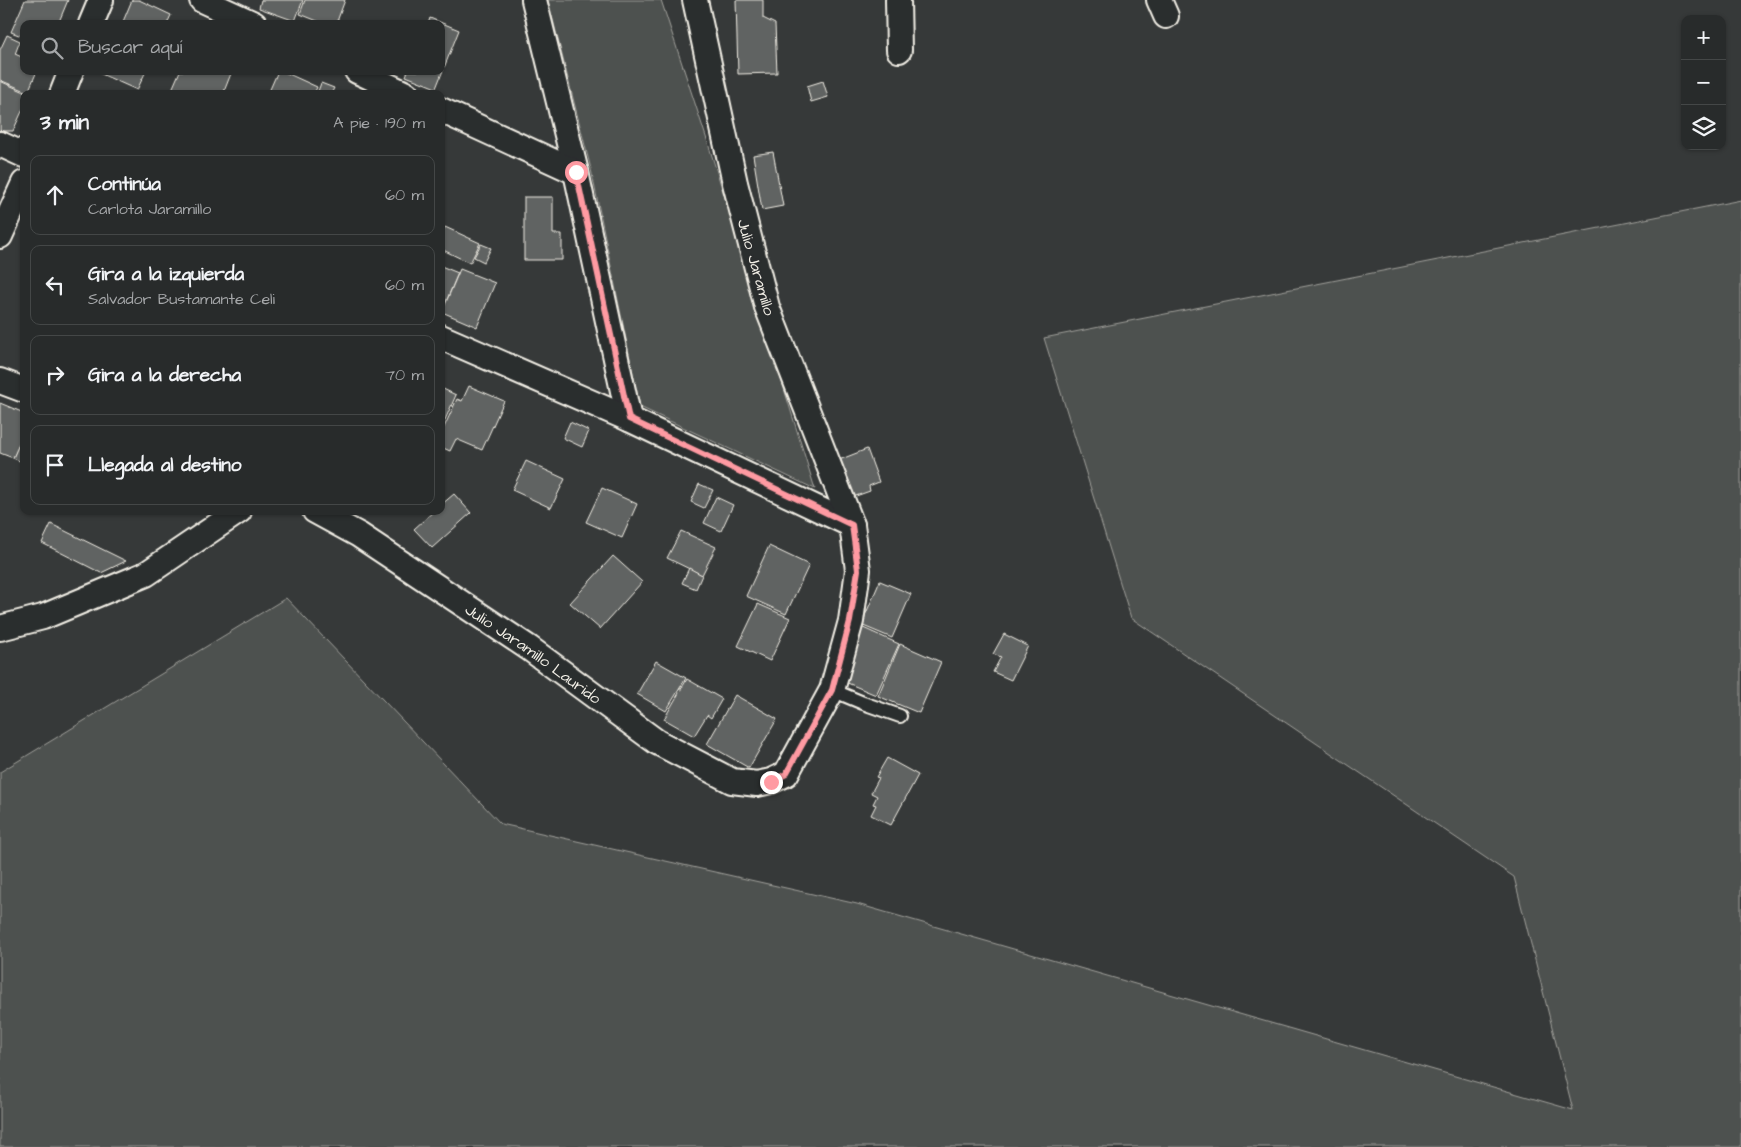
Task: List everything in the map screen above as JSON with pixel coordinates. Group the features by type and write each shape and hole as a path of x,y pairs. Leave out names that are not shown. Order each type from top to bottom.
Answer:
{"street":[{"path":"93,20 101,0"},
{"path":"202,0 245,20"},
{"path":"534,0 576,172 629,419"},
{"name":"Julio Jaramillo","path":"695,0 734,183 767,307 852,525 858,570 850,621 832,690 786,774 771,782 757,784"},
{"path":"898,0 899,50"},
{"path":"64,90 69,75"},
{"path":"366,75 397,90"},
{"path":"445,112 576,172"},
{"path":"0,144 20,153"},
{"path":"0,236 20,192"},
{"path":"445,339 629,419 852,525"},
{"path":"0,381 20,388"},
{"path":"0,628 44,617 146,574 233,515"},
{"name":"Julio Jaramillo Laurido","path":"322,515 359,536 529,648 657,742 732,781 757,784"}],"lane":[{"path":"832,690 900,716"}],"shaded area":[{"path":"548,0 661,0 707,140 815,489 640,407 591,169"},
{"path":"1741,200 1741,1147 0,1147 0,772 286,598 501,824 857,904 1573,1110 1514,877 1131,618 1044,338"}],"building":[{"path":"25,0 68,0 60,20 20,20 20,35 11,32"},
{"path":"132,0 139,0 171,15 169,20 124,20"},
{"path":"261,0 303,0 295,20 259,8"},
{"path":"305,0 345,0 338,20 315,20 300,14"},
{"path":"736,0 763,0 763,18 775,24 777,73 738,74"},
{"path":"445,24 459,30 445,65"},
{"path":"7,35 20,41 15,54 20,56 20,75 35,75 29,90 23,90 0,80 0,50"},
{"path":"103,75 144,75 137,90"},
{"path":"178,75 230,75 225,90 172,90"},
{"path":"276,75 291,75 317,87 316,90 270,90"},
{"path":"406,75 441,75 436,88"},
{"path":"0,81 20,90 20,116 13,131 0,131"},
{"path":"823,81 828,97 811,102 807,86"},
{"path":"321,83 334,88 333,90 318,90"},
{"path":"773,152 783,206 762,210 753,155"},
{"path":"524,197 553,197 553,234 562,234 562,260 524,260"},
{"path":"445,227 480,243 470,263 445,251"},
{"path":"481,244 491,248 484,262 474,257"},
{"path":"445,268 458,273 445,304"},
{"path":"460,269 495,283 477,327 445,313 445,305"},
{"path":"469,386 504,401 482,450 456,439 450,451 445,449 445,425 457,399 462,401"},
{"path":"445,390 456,395 445,420"},
{"path":"0,403 20,411 20,442 13,458 0,453"},
{"path":"570,422 589,431 582,447 563,438"},
{"path":"20,442 20,461 13,458"},
{"path":"867,449 879,482 869,486 870,491 853,497 839,460"},
{"path":"526,461 565,479 551,508 512,490"},
{"path":"699,484 713,490 704,508 691,502"},
{"path":"602,488 637,504 622,538 586,522"},
{"path":"454,494 471,513 432,548 414,529 430,515 445,515 445,502"},
{"path":"716,497 733,505 721,531 704,523"},
{"path":"51,524 126,561 101,573 42,543"},
{"path":"681,531 716,547 702,575 667,558"},
{"path":"769,546 809,565 786,614 746,596"},
{"path":"613,556 642,582 600,629 570,603"},
{"path":"689,568 702,575 696,589 682,583"},
{"path":"880,581 911,594 892,638 861,625"},
{"path":"758,604 790,618 770,661 738,646"},
{"path":"861,627 899,644 876,695 838,679"},
{"path":"1004,634 1028,646 1011,680 993,672 1001,657 993,654"},
{"path":"900,644 941,662 919,713 878,696"},
{"path":"656,661 686,678 666,711 637,694"},
{"path":"687,679 722,699 711,718 707,715 694,736 664,719"},
{"path":"735,695 777,719 749,768 707,744"},
{"path":"887,758 918,775 891,825 871,815 876,805 873,804 877,796 871,793 879,778 876,777"}],"route":[{"path":"576,172 629,419 852,525 858,570 850,621 832,690 786,774 771,782"}]}
